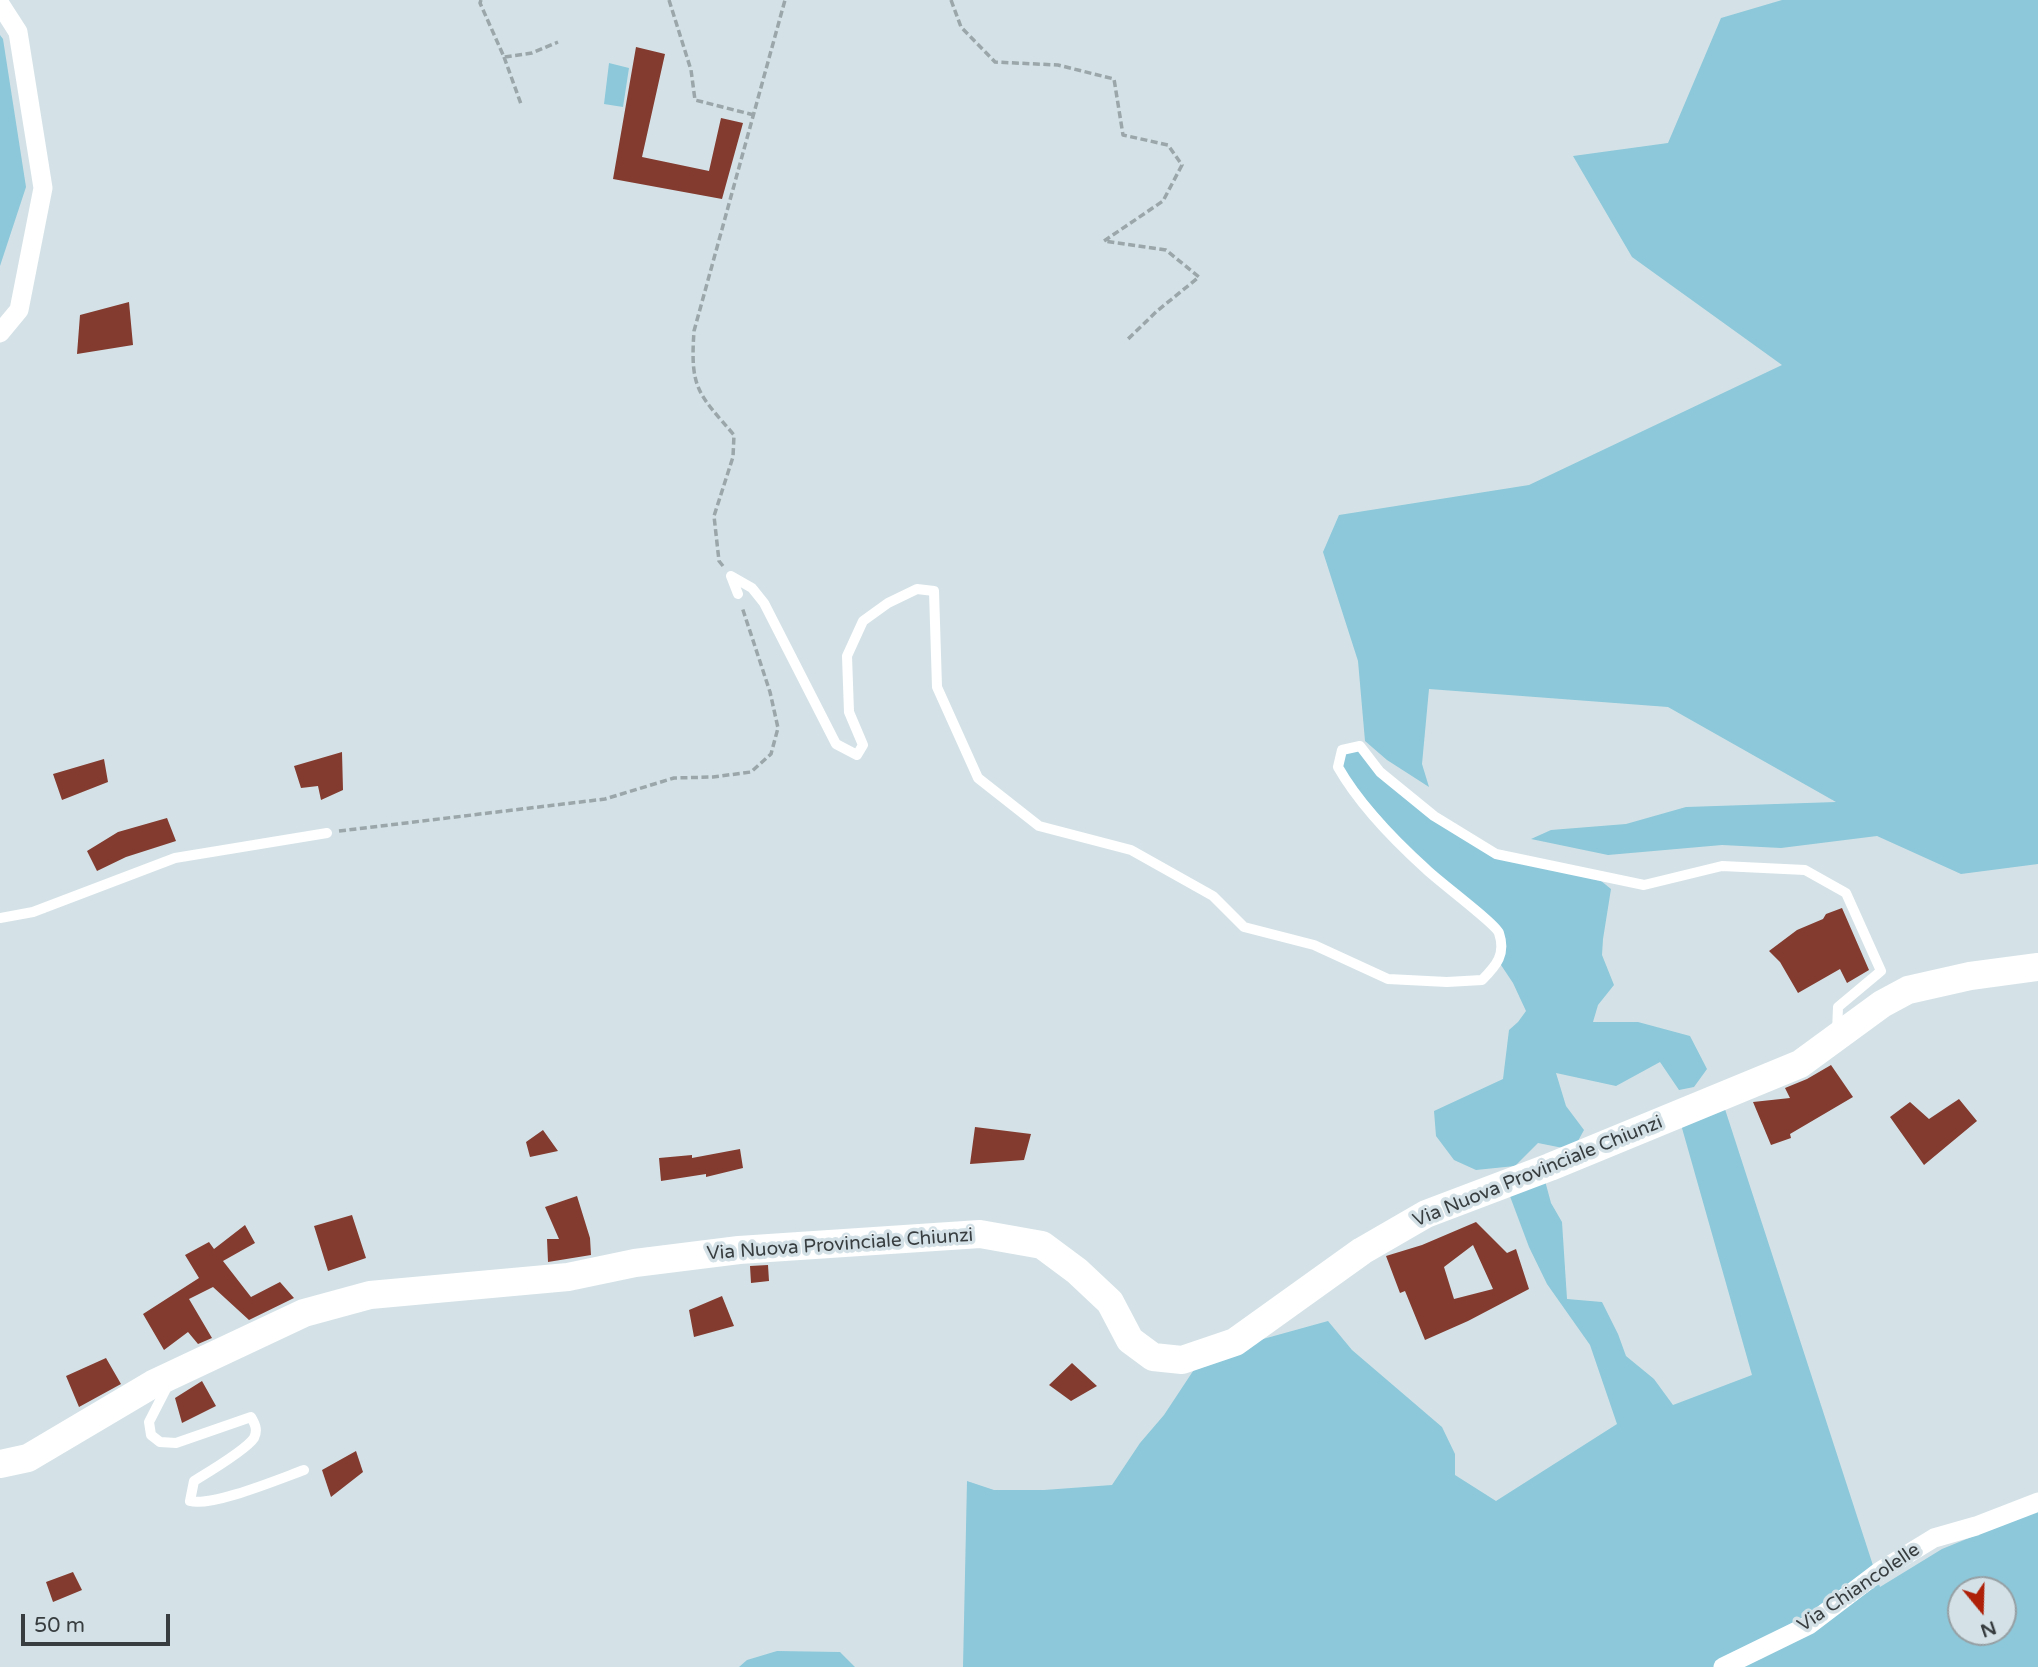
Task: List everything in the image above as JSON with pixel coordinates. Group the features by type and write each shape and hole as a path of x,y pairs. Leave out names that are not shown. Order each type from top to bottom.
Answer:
{"main road":[{"name":"Via Nuova Provinciale Chiunzi","path":"0,1464 27,1458 153,1384 304,1313 370,1295 568,1277 635,1263 739,1250 980,1234 1042,1245 1077,1270 1110,1302 1130,1340 1153,1357 1182,1360 1235,1342 1362,1251 1426,1214 1550,1167 1800,1064 1882,1004 1908,990 1970,976 2038,967"}],"street":[{"path":"0,4 19,32 43,188 19,310 0,333"},
{"name":"Via Chiancolelle","path":"1723,1667 1809,1625 1880,1571 1934,1538 1976,1526 2038,1502"}],"lane":[{"path":"731,576 738,594"},
{"path":"731,576 752,588 764,603 836,744 857,755 863,745 849,712 847,656 863,621 888,603 917,589 934,591 937,687 978,778 1039,826 1132,850 1213,896 1244,928 1314,945 1388,979 1447,982 1482,980 1499,962 1502,946 1498,929 1425,869 1352,792 1338,767 1342,750 1360,746 1380,772 1423,807 1496,854 1644,885 1722,866 1804,870 1846,893 1881,971 1838,1007 1837,1036"},
{"path":"0,918 33,912 175,858 327,833"},
{"path":"175,1374 149,1422 151,1436 160,1442 176,1443 251,1417 256,1427 254,1437 246,1446 194,1481 190,1501 198,1503 221,1498 304,1471"}],"path":[{"path":"481,0 521,104"},
{"path":"669,0 691,70 695,100 754,115"},
{"path":"731,576 719,561 714,516 733,457 734,435 702,398 694,381 694,331 785,0"},
{"path":"951,0 961,27 995,62 1058,65 1114,79 1123,135 1168,145 1182,165 1163,201 1104,241 1166,250 1199,277 1157,311 1126,341"},
{"path":"504,57 532,53 558,42"},
{"path":"327,833 592,801 674,778 713,778 751,772 771,754 778,728 770,692 738,594"}],"shaded area":[{"path":"1782,0 2038,0 2038,864 1961,874 1877,836 1781,848 1722,845 1608,855 1531,839 1551,830 1626,824 1686,807 1836,802 1668,707 1429,689 1422,764 1429,787 1387,760 1365,741 1358,661 1323,552 1339,515 1529,485 1782,365 1632,257 1573,156 1668,143 1721,18"},
{"path":"0,35 3,39 26,187 0,266"},
{"path":"609,63 629,68 623,107 604,104"},
{"path":"1360,746 1371,762 1434,816 1496,854 1595,876 1611,889 1602,955 1614,985 1598,1005 1593,1022 1638,1022 1690,1036 1707,1069 1694,1087 1679,1090 1660,1062 1616,1086 1556,1073 1566,1106 1584,1130 1573,1150 1538,1143 1515,1166 1476,1170 1454,1160 1436,1136 1434,1111 1503,1079 1509,1030 1526,1011 1513,983 1499,962 1498,929 1425,869 1338,767 1342,750"},
{"path":"1723,1103 1880,1587 1942,1549 2038,1510 2038,1667 963,1667 967,1481 994,1490 1044,1490 1112,1485 1199,1362 1245,1344 1328,1321 1352,1350 1442,1427 1455,1454 1455,1475 1496,1501 1617,1424 1590,1345 1547,1284 1529,1247 1508,1191 1544,1177 1551,1203 1562,1222 1567,1299 1602,1302 1626,1356 1654,1379 1673,1405 1752,1375 1680,1121"},
{"path":"777,1651 840,1652 855,1667 739,1667 747,1660"}],"building":[{"path":"636,47 665,54 642,157 709,171 721,118 743,123 722,199 613,179"},
{"path":"129,302 133,345 77,354 80,315"},
{"path":"342,752 343,790 321,800 318,786 301,788 294,766"},
{"path":"104,759 108,782 62,800 53,774"},
{"path":"167,818 176,841 126,857 97,871 87,851 118,832"},
{"path":"1842,908 1869,970 1847,983 1840,969 1798,993 1780,962 1769,951 1797,930"},
{"path":"1831,1065 1853,1097 1790,1134 1791,1138 1771,1145 1753,1102 1790,1098 1785,1088"},
{"path":"1959,1099 1977,1121 1924,1165 1890,1117 1910,1102 1929,1119"},
{"path":"975,1127 1031,1134 1024,1160 970,1164"},
{"path":"543,1130 558,1151 530,1157 526,1142"},
{"path":"740,1149 743,1168 706,1177 706,1174 661,1181 659,1158 692,1155 692,1158"},
{"path":"577,1196 590,1238 591,1255 548,1262 547,1239 559,1239 545,1207"},
{"path":"352,1215 366,1258 328,1271 314,1226"},
{"path":"1476,1222 1507,1253 1516,1249 1529,1289 1425,1340 1405,1291 1400,1293 1386,1256 1422,1245","holes":["1473,1245 1493,1289 1454,1299 1444,1267"]},
{"path":"245,1225 255,1243 223,1261 251,1297 280,1282 294,1298 249,1320 213,1287 189,1299 212,1338 198,1344 188,1332 164,1350 143,1314 199,1278 185,1255 209,1242 214,1249"},
{"path":"768,1265 769,1281 751,1283 750,1266"},
{"path":"722,1296 734,1326 694,1337 689,1310"},
{"path":"106,1358 121,1384 79,1407 66,1376"},
{"path":"1072,1363 1097,1386 1071,1401 1049,1385"},
{"path":"202,1381 216,1406 182,1423 175,1398"},
{"path":"356,1451 363,1472 331,1497 322,1470"},
{"path":"73,1572 82,1590 53,1602 46,1582"}]}
